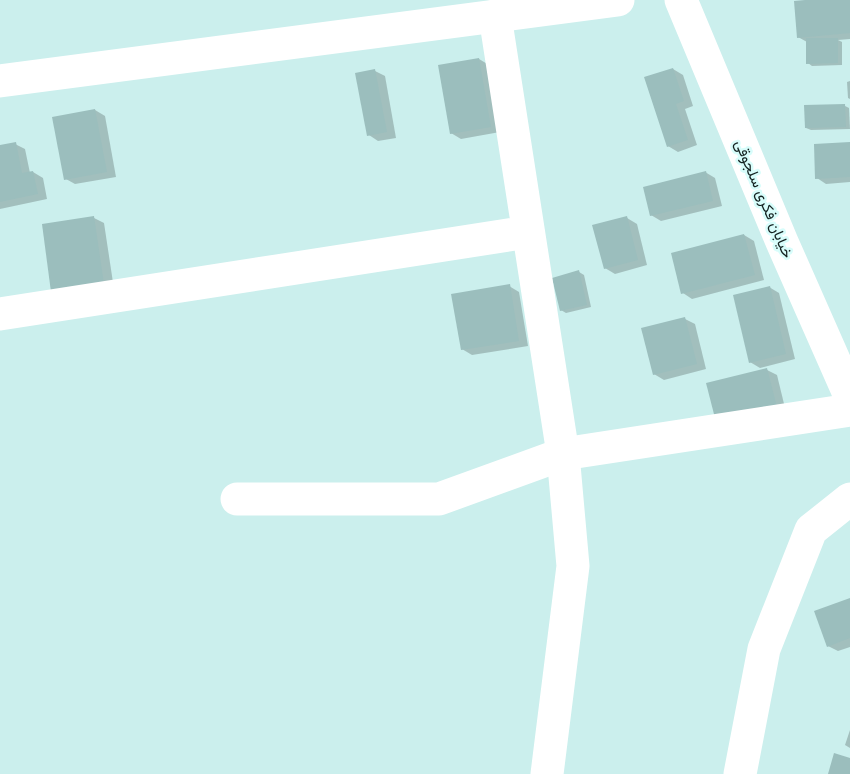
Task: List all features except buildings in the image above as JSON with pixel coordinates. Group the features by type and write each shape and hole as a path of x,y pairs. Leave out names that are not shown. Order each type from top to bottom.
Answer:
{"street":[{"path":"0,81 618,0"},
{"name":"خیابان فکری سلجوقی","path":"681,0 782,243 850,396"},
{"path":"495,16 563,454 573,566 548,774"},
{"path":"0,314 528,232"},
{"path":"237,499 439,499 563,454 850,410"},
{"path":"740,774 764,649 811,530 850,499"}]}
